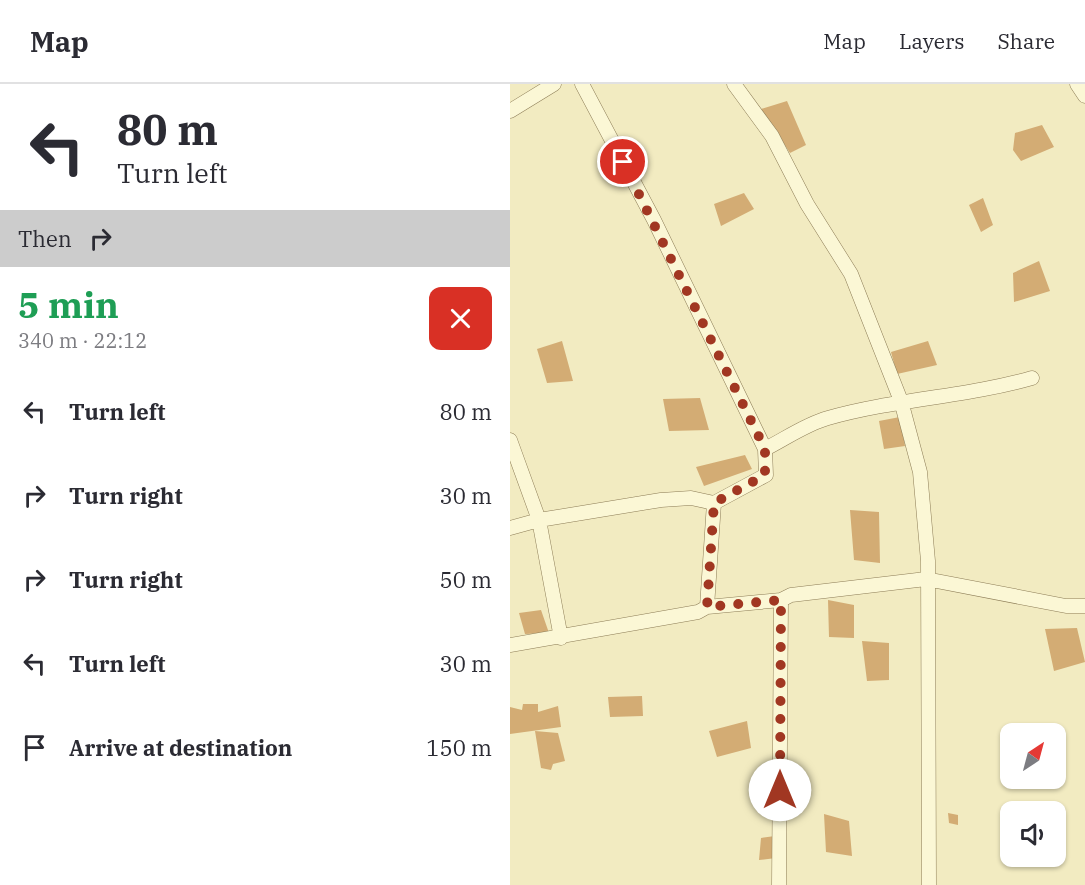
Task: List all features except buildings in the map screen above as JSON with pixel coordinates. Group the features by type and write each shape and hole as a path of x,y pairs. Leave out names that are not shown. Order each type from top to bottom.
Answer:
{"street":[{"path":"510,111 554,84"},
{"path":"510,528 539,520 661,500 691,498 714,503 765,475 765,449 654,220 582,84"},
{"path":"734,84 772,136 807,204 851,274 901,401 920,472 928,561 926,579 929,885"},
{"path":"1077,84 1085,96"},
{"path":"765,449 825,419 901,401 1001,387 1032,378"},
{"path":"510,440 539,520 561,638"},
{"path":"707,607 714,503"},
{"path":"510,645 561,638 698,612 707,607 781,600 791,595 926,579 1066,606 1085,606"},
{"path":"779,885 781,600"}],"route":[{"path":"623,162 654,220 765,449 765,475 714,503 707,607 781,600 780,790"}]}
